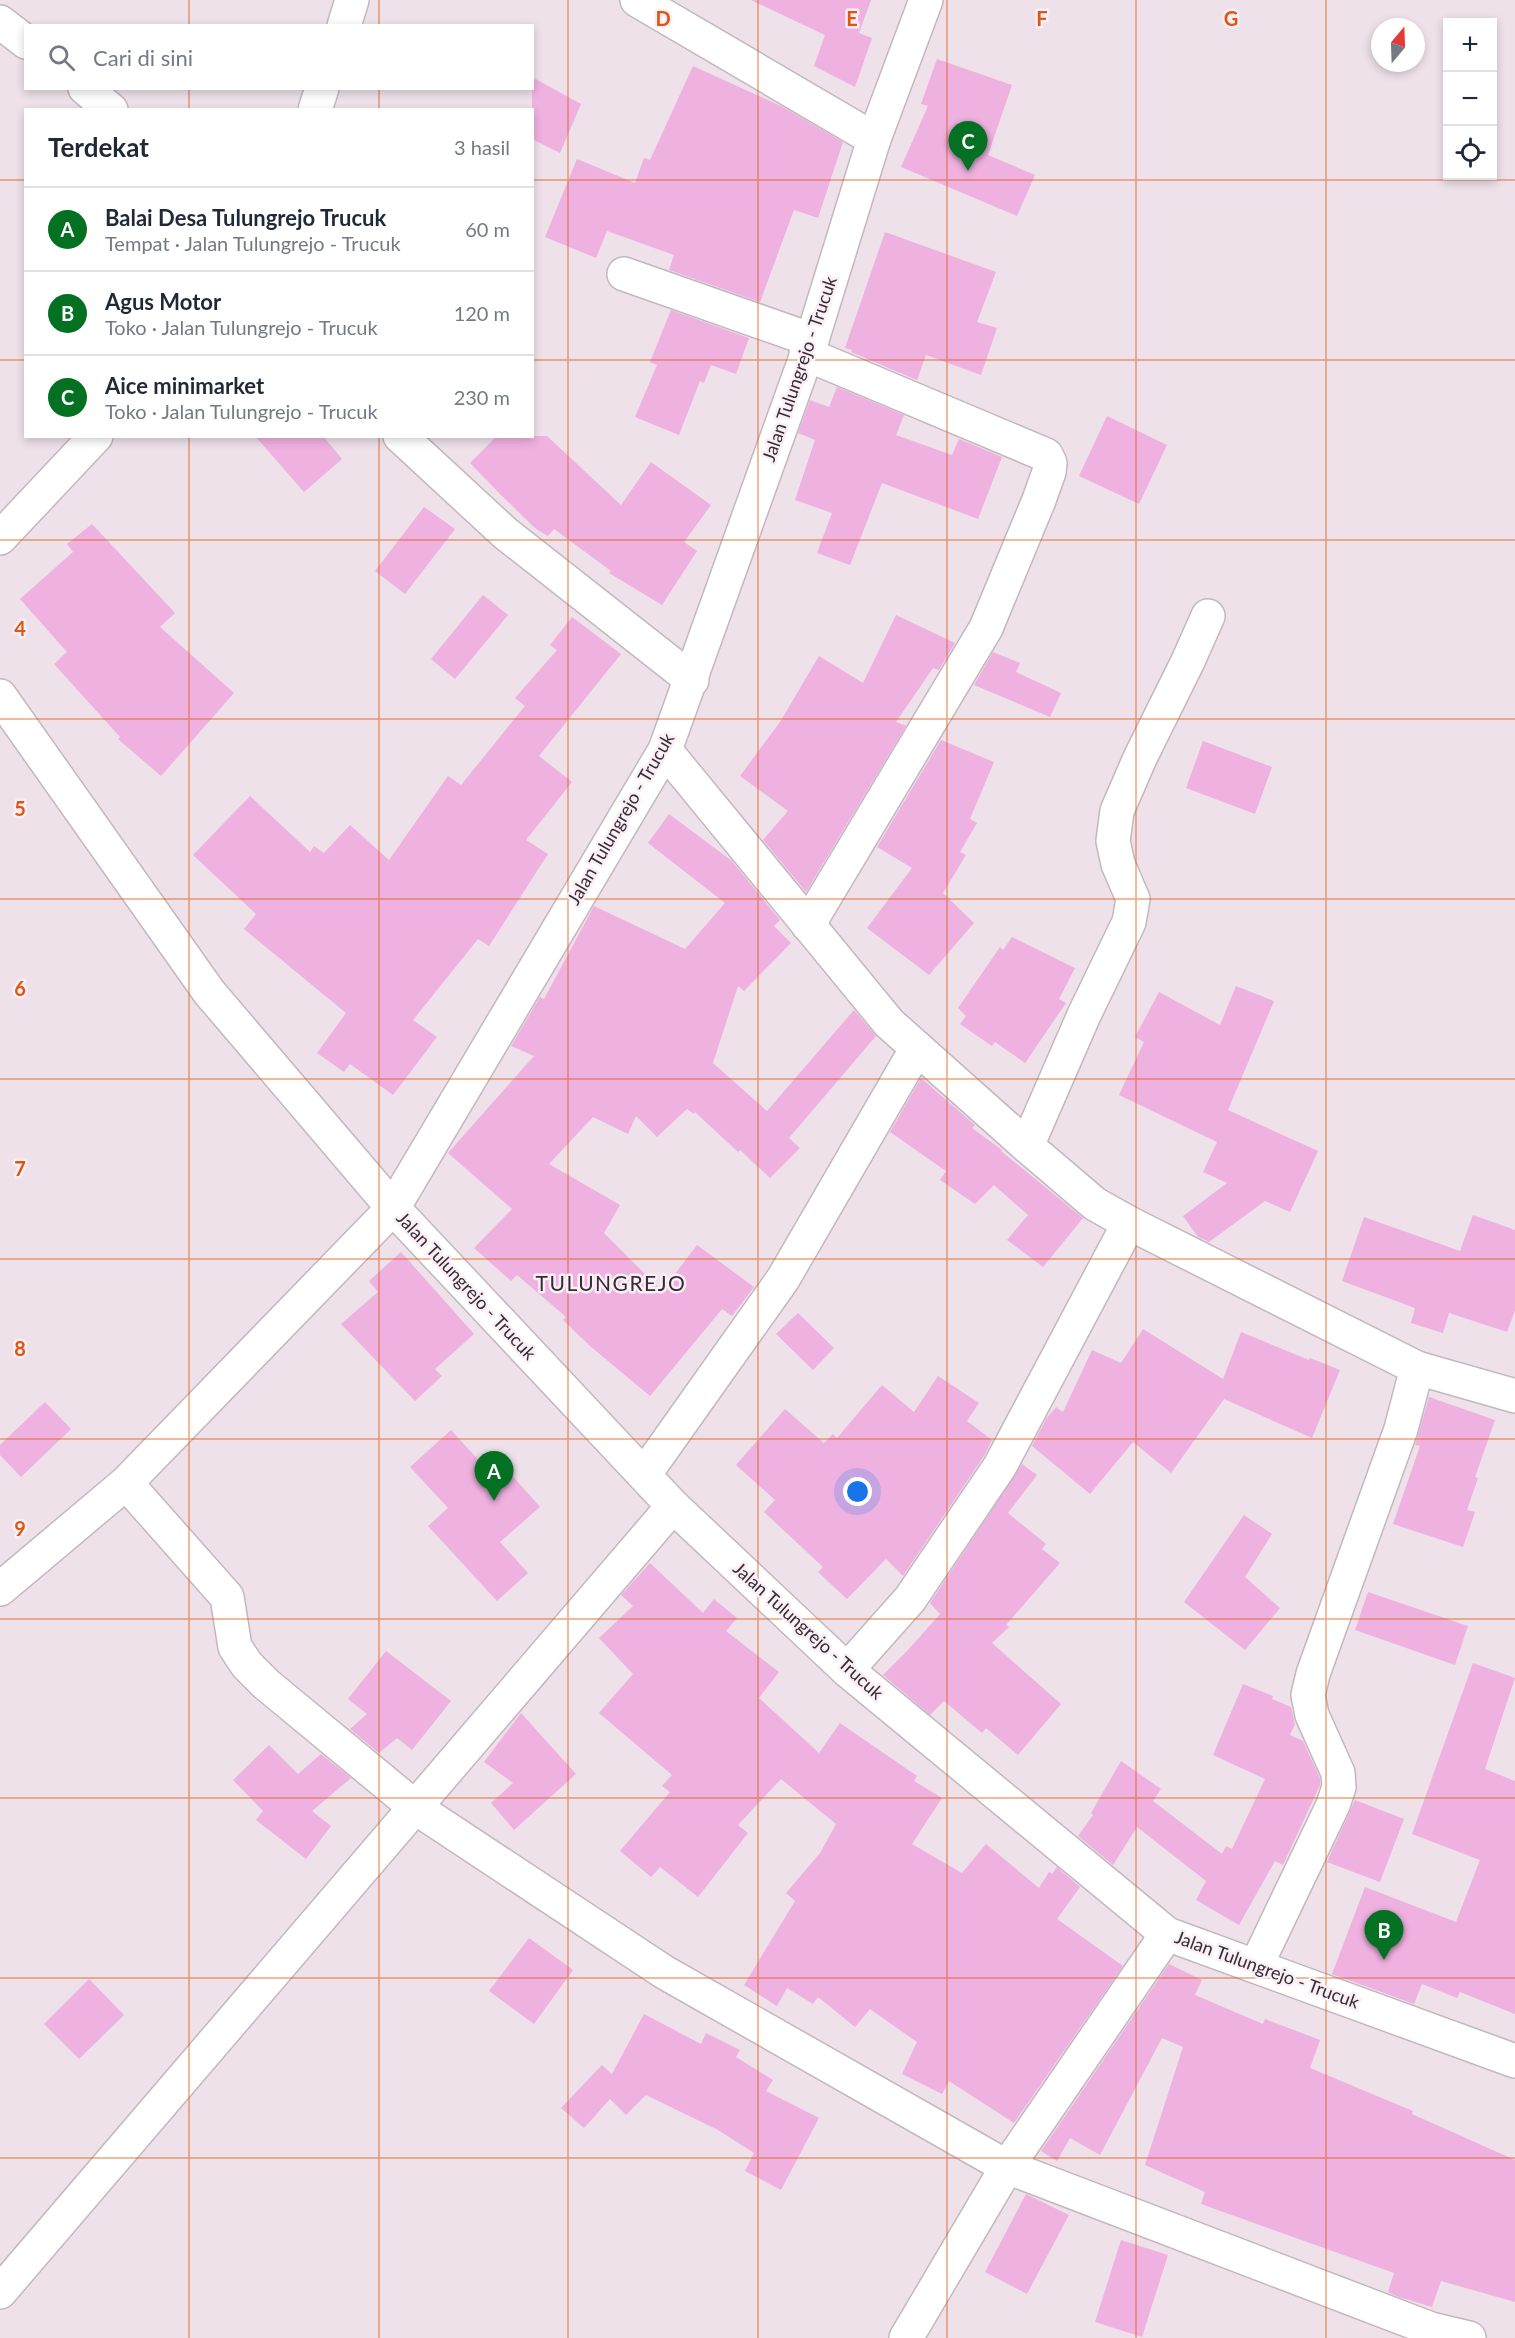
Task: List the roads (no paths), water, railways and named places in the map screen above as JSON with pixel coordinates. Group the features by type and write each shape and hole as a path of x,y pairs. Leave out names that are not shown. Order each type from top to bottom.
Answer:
{"street":[{"path":"345,24 352,0"},
{"path":"637,0 874,139"},
{"name":"Jalan Tulungrejo - Trucuk","path":"926,0 874,139 809,347 692,680 665,750 393,1208 674,1506 847,1670 1167,1934 1515,2061"},
{"path":"0,22 24,40"},
{"path":"87,90 109,108"},
{"path":"316,108 321,90"},
{"path":"624,273 809,347 1046,455 1050,463 1049,472 1035,509 986,628 808,925"},
{"path":"0,538 94,438"},
{"path":"402,438 505,533 692,680"},
{"path":"1027,1146 1084,1015 1129,922 1133,899 1118,864 1113,841 1117,811 1208,616"},
{"path":"0,696 209,992 393,1208 126,1483 0,1589"},
{"path":"665,750 889,1023 1095,1204 1417,1368 1515,1396"},
{"path":"644,1475 783,1279 917,1048"},
{"path":"847,1670 910,1599 1000,1466 1129,1223"},
{"path":"1256,1966 1333,1805 1339,1787 1338,1773 1312,1715 1308,1695 1313,1674 1401,1429 1417,1368"},
{"path":"126,1483 227,1597 235,1647 247,1665 266,1684 416,1808 664,1972 1007,2167 1431,2329 1469,2338"},
{"path":"0,2292 674,1506"},
{"path":"906,2338 1007,2167 1167,1934"}],"place":[{"name":"Aice minimarket","path":"968,171"},
{"name":"Balai Desa Tulungrejo Trucuk","path":"494,1501"},
{"name":"Agus Motor","path":"1384,1960"}],"district":[{"name":"TULUNGREJO","path":"611,1284"}]}
